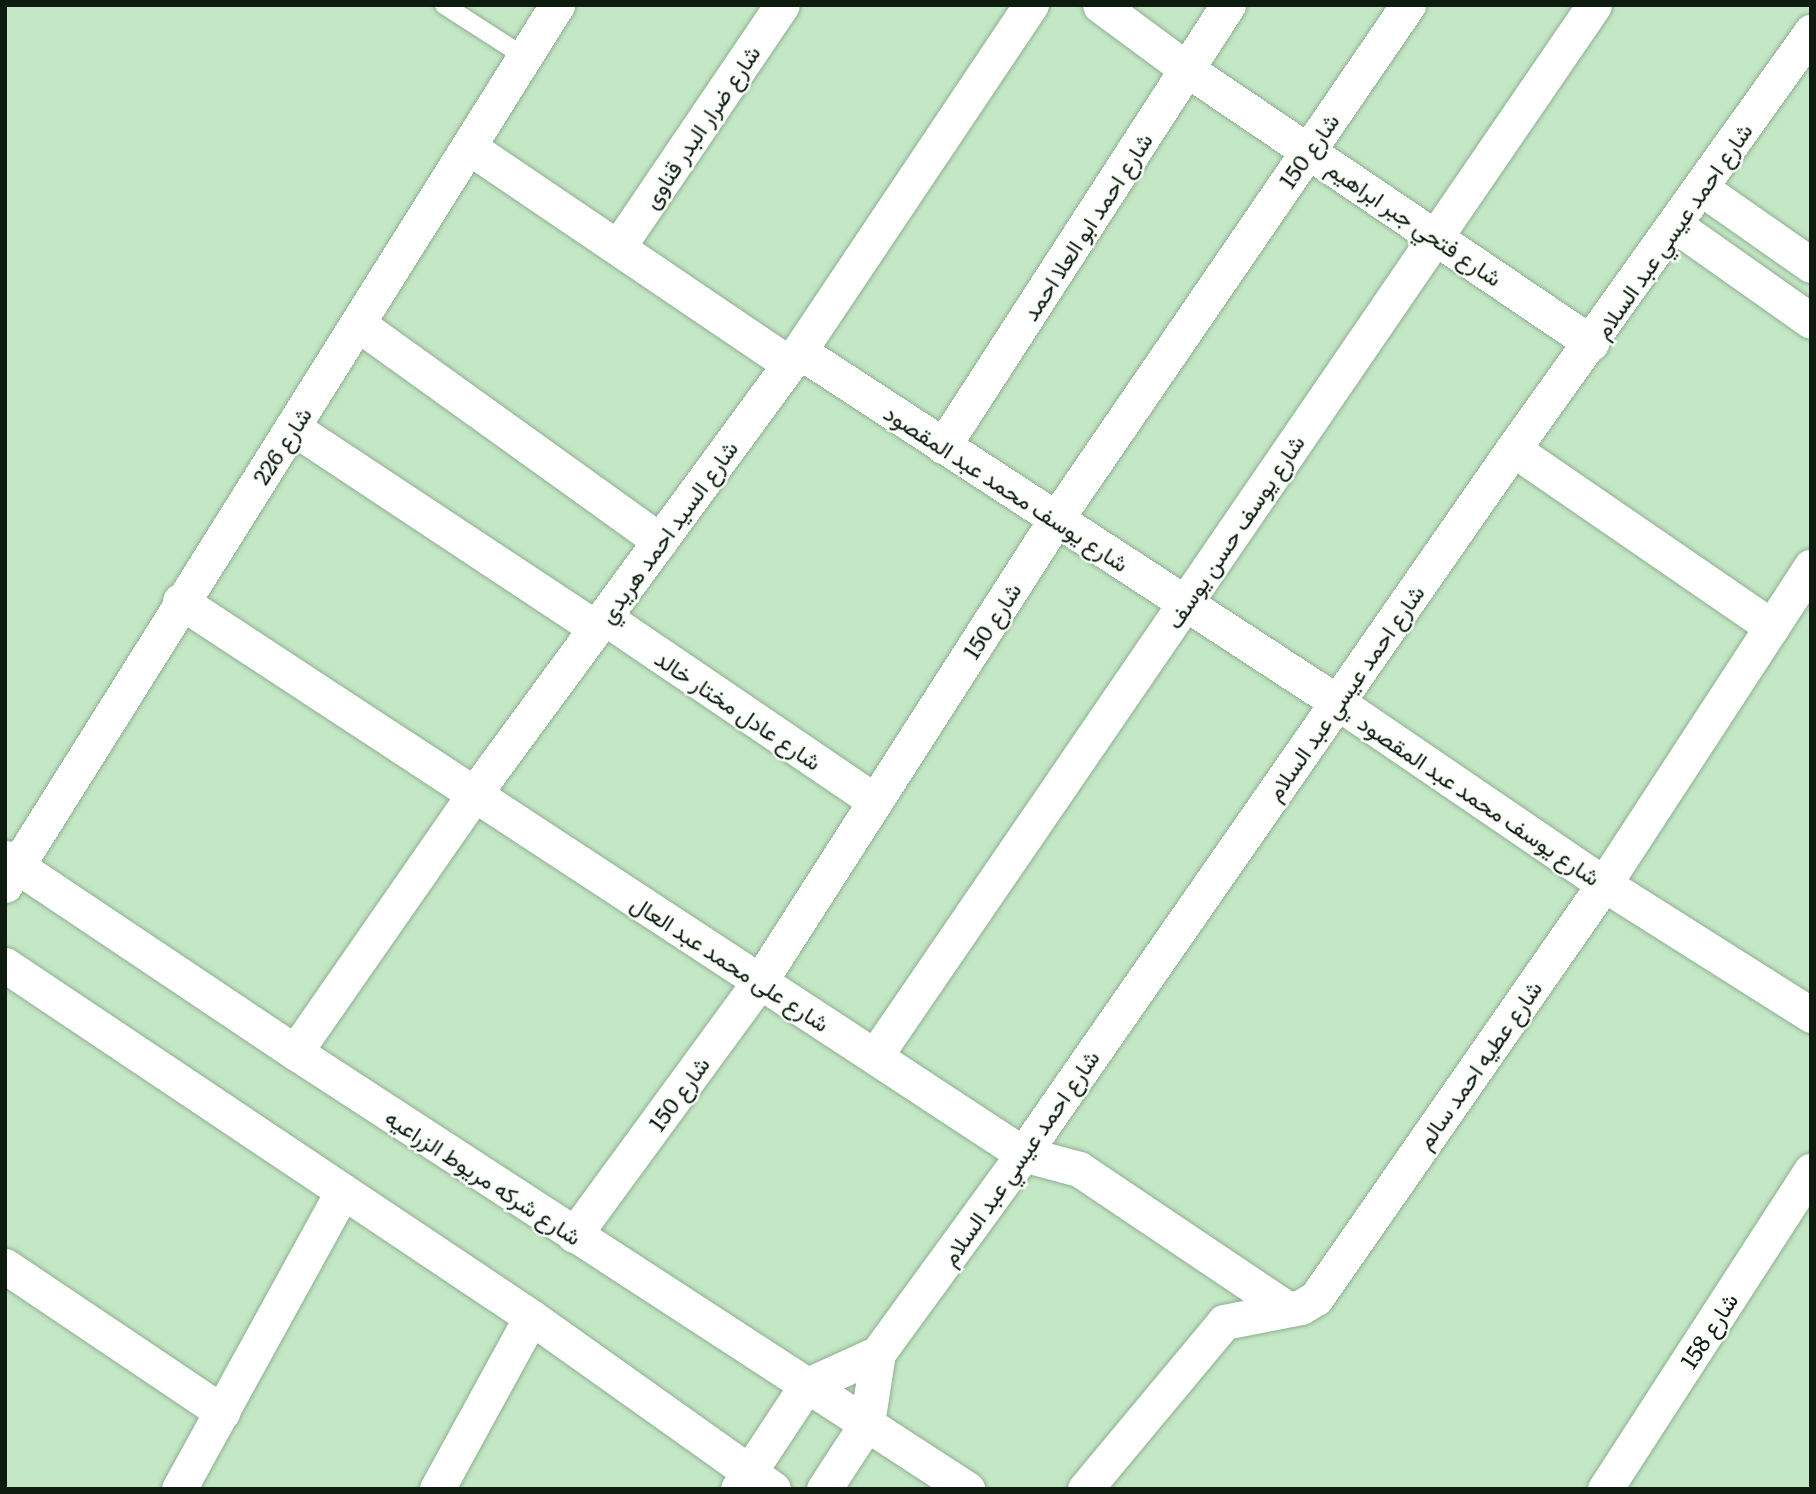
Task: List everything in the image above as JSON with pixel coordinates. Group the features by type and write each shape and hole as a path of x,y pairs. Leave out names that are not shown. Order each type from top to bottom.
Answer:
{"street":[{"name":"شارع 226","path":"9,869 358,324 557,5"},
{"name":"شارع ضرار البدر قناوى","path":"618,247 782,5"},
{"name":"شارع السيد احمد هريدي","path":"295,1052 474,794 794,357 1031,5"},
{"name":"شارع فتحي جبر ابراهيم","path":"1100,5 1188,70 1437,235 1591,343"},
{"name":"شارع احمد ابو العلا احمد","path":"943,446 1228,5"},
{"name":"شارع 150","path":"574,1235 760,981 1056,519 1408,5"},
{"name":"شارع يوسف حسن يوسف","path":"874,1056 1594,5"},
{"name":"شارع احمد عيسي عبد السلام","path":"878,1353 1023,1154 1513,449 1811,32"},
{"name":"شارع يوسف محمد عبد المقصود","path":"469,147 618,247 943,446 1056,519 1337,702 1604,884 1811,1015"},
{"path":"1701,188 1811,265"},
{"path":"1675,225 1809,317"},
{"path":"358,324 660,541"},
{"name":"شارع عادل مختار خالد","path":"292,427 875,801"},
{"path":"1513,449 1772,627"},
{"name":"شارع عطيه احمد سالم","path":"1085,1489 1214,1330 1236,1317 1301,1307 1316,1297 1604,884 1811,567"},
{"name":"شارع على محمد عبد العال","path":"180,601 1023,1154 1079,1169 1287,1309"},
{"name":"شارع شركه مريوط الزراعيه","path":"9,869 967,1489"},
{"path":"5,965 531,1317 753,1483 806,1385 878,1353"},
{"name":"شارع 158","path":"1605,1489 1811,1171"},
{"path":"179,1489 343,1191"},
{"path":"5,1266 222,1412"},
{"path":"438,1489 531,1317"},
{"path":"824,1489 867,1423 878,1353"}],"lane":[{"path":"444,5 525,57"}]}
